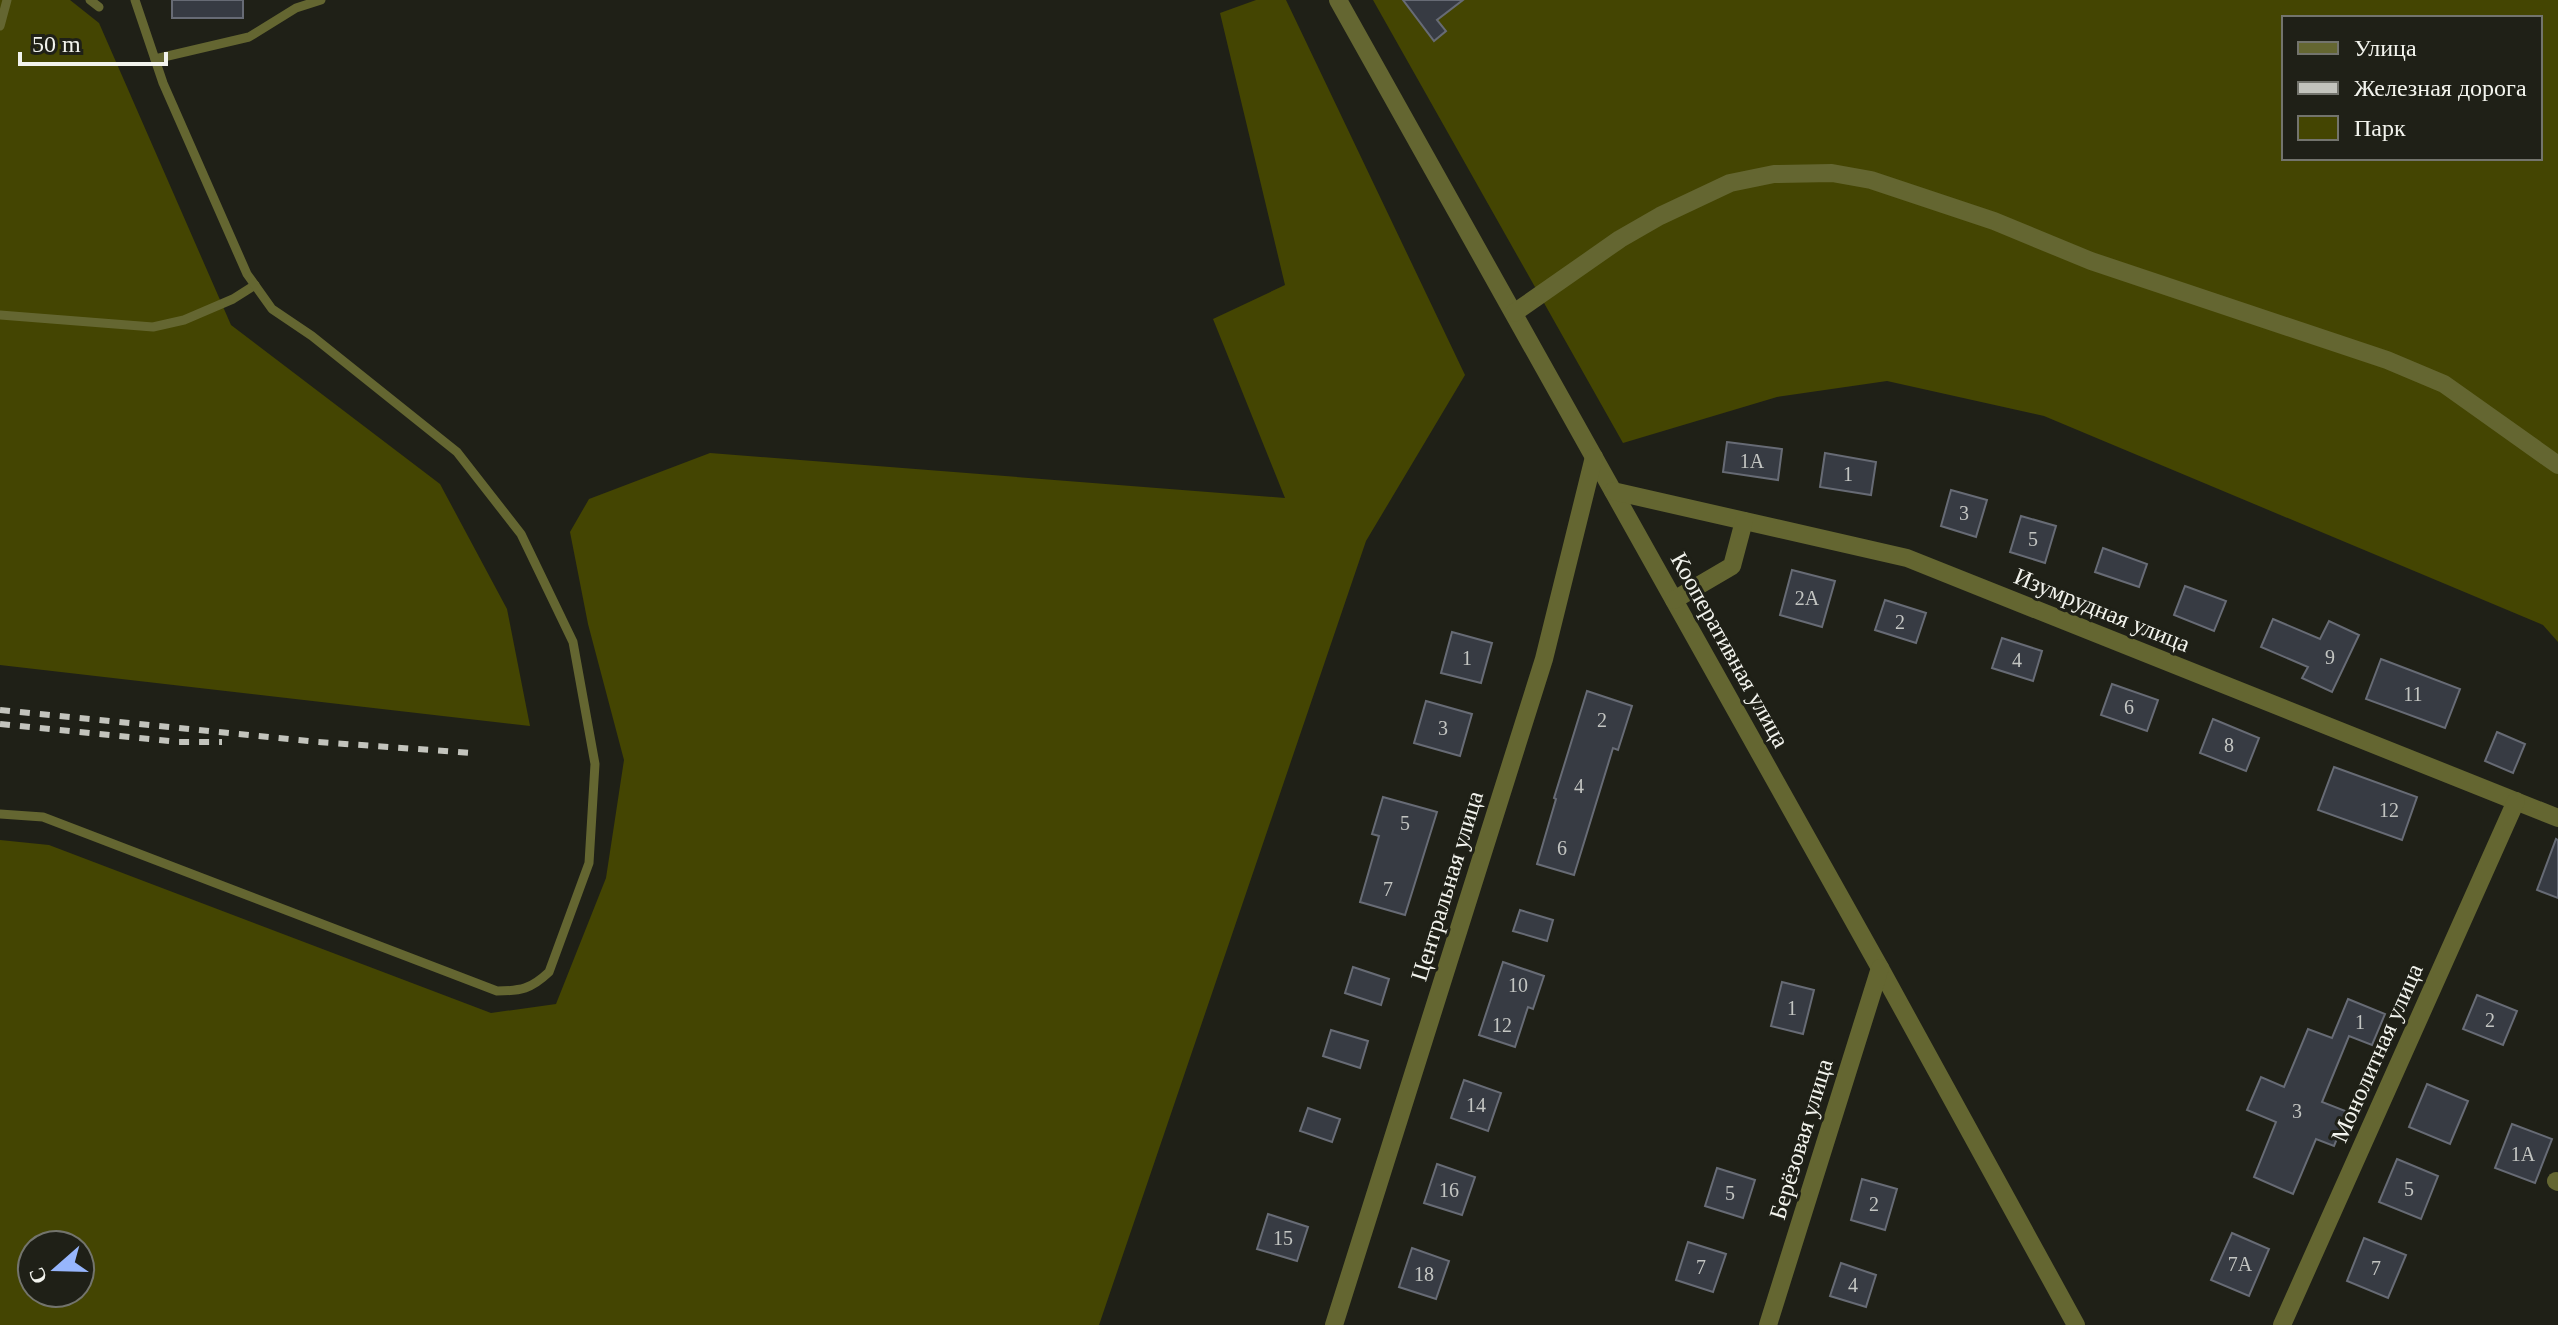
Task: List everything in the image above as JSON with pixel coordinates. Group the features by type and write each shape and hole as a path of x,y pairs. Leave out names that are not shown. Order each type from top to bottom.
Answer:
{"street":[{"name":"Кооперативная улица","path":"1338,0 1880,968 2076,1325"},
{"path":"1514,313 1620,239 1730,183 1774,174 1832,173 1871,180 1994,221 2091,261 2387,360 2444,384 2558,465"},
{"name":"Центральная улица","path":"1334,1325 1544,659 1594,457"},
{"name":"Изумрудная улица","path":"1613,491 1907,558 2558,818"},
{"path":"1674,600 1732,566 1744,521"},
{"name":"Монолитная улица","path":"2282,1325 2516,801"},
{"name":"Берёзовая улица","path":"1768,1325 1880,968"}],"lane":[{"path":"0,26 7,0"},
{"path":"0,814 43,817 497,991 520,991 549,972 589,863 595,764 573,642 521,534 457,452 312,336 272,309 241,261 163,83 135,0"},
{"path":"155,59 249,37 296,4 321,0"},
{"path":"0,315 153,327 184,320 233,299 255,285"}],"green space":[{"path":"0,0 70,0 99,23 231,325 440,484 507,609 530,726 0,665"},
{"path":"1256,0 1286,0 1465,375 1366,541 1099,1325 0,1325 0,840 49,845 491,1013 556,1004 606,878 624,760 588,624 570,532 589,499 710,453 1285,498 1213,319 1285,285 1220,13"},
{"path":"1373,0 2558,0 2558,642 2543,625 2044,416 1887,381 1777,397 1623,443"}],"building":[{"path":"172,0 243,0 243,18 172,18"},
{"path":"1403,0 1463,0 1437,20 1446,31 1434,41"},
{"path":"1727,442 1782,449 1778,480 1723,472"},
{"path":"1825,453 1876,462 1871,495 1820,487"},
{"path":"1951,490 1987,500 1976,537 1941,526"},
{"path":"2021,516 2056,526 2045,563 2010,552"},
{"path":"2103,548 2147,564 2139,587 2095,572"},
{"path":"1792,570 1835,581 1822,627 1780,615"},
{"path":"2185,586 2226,601 2214,631 2174,615"},
{"path":"1885,600 1926,613 1916,643 1875,630"},
{"path":"2273,619 2320,639 2329,621 2359,635 2332,692 2302,678 2308,667 2261,647"},
{"path":"1452,632 1492,643 1481,683 1441,673"},
{"path":"2002,638 2042,651 2033,681 1992,668"},
{"path":"2381,659 2460,689 2445,728 2366,699"},
{"path":"2112,684 2158,700 2147,731 2101,715"},
{"path":"1587,691 1632,706 1618,750 1613,748 1574,875 1537,864"},
{"path":"1426,701 1472,714 1460,756 1414,743"},
{"path":"2213,719 2259,738 2246,771 2200,753"},
{"path":"2497,732 2525,744 2513,773 2485,761"},
{"path":"2334,767 2417,797 2402,840 2318,810"},
{"path":"1383,797 1437,812 1405,915 1360,902 1379,836 1372,834"},
{"path":"2558,840 2558,898 2537,890"},
{"path":"1520,910 1553,920 1547,941 1513,931"},
{"path":"1503,962 1544,976 1533,1009 1528,1007 1515,1047 1479,1035"},
{"path":"1353,967 1389,979 1381,1005 1345,993"},
{"path":"1782,982 1814,990 1803,1034 1771,1026"},
{"path":"2477,995 2517,1011 2503,1045 2463,1029"},
{"path":"2348,999 2385,1014 2372,1045 2349,1036 2322,1102 2348,1112 2334,1146 2316,1139 2293,1194 2254,1177 2276,1122 2247,1110 2261,1077 2284,1087 2308,1029 2332,1038"},
{"path":"1331,1030 1368,1041 1360,1068 1323,1056"},
{"path":"1464,1080 1501,1093 1488,1131 1451,1118"},
{"path":"2427,1084 2468,1101 2450,1144 2409,1127"},
{"path":"1308,1108 1340,1119 1332,1142 1300,1131"},
{"path":"2512,1124 2552,1139 2535,1183 2495,1168"},
{"path":"2397,1159 2438,1176 2421,1219 2379,1202"},
{"path":"1437,1164 1475,1177 1462,1215 1424,1203"},
{"path":"1717,1168 1755,1180 1743,1218 1705,1206"},
{"path":"1862,1179 1897,1189 1885,1230 1851,1220"},
{"path":"1268,1214 1308,1227 1297,1261 1257,1249"},
{"path":"2232,1233 2269,1249 2249,1296 2211,1280"},
{"path":"2364,1238 2406,1255 2388,1298 2347,1281"},
{"path":"1688,1242 1726,1254 1713,1292 1676,1280"},
{"path":"1412,1248 1449,1261 1436,1299 1399,1287"},
{"path":"1841,1263 1876,1275 1866,1307 1830,1296"}],"railway":[{"path":"0,710 318,742 473,753"},
{"path":"0,724 178,742 222,742"}]}
